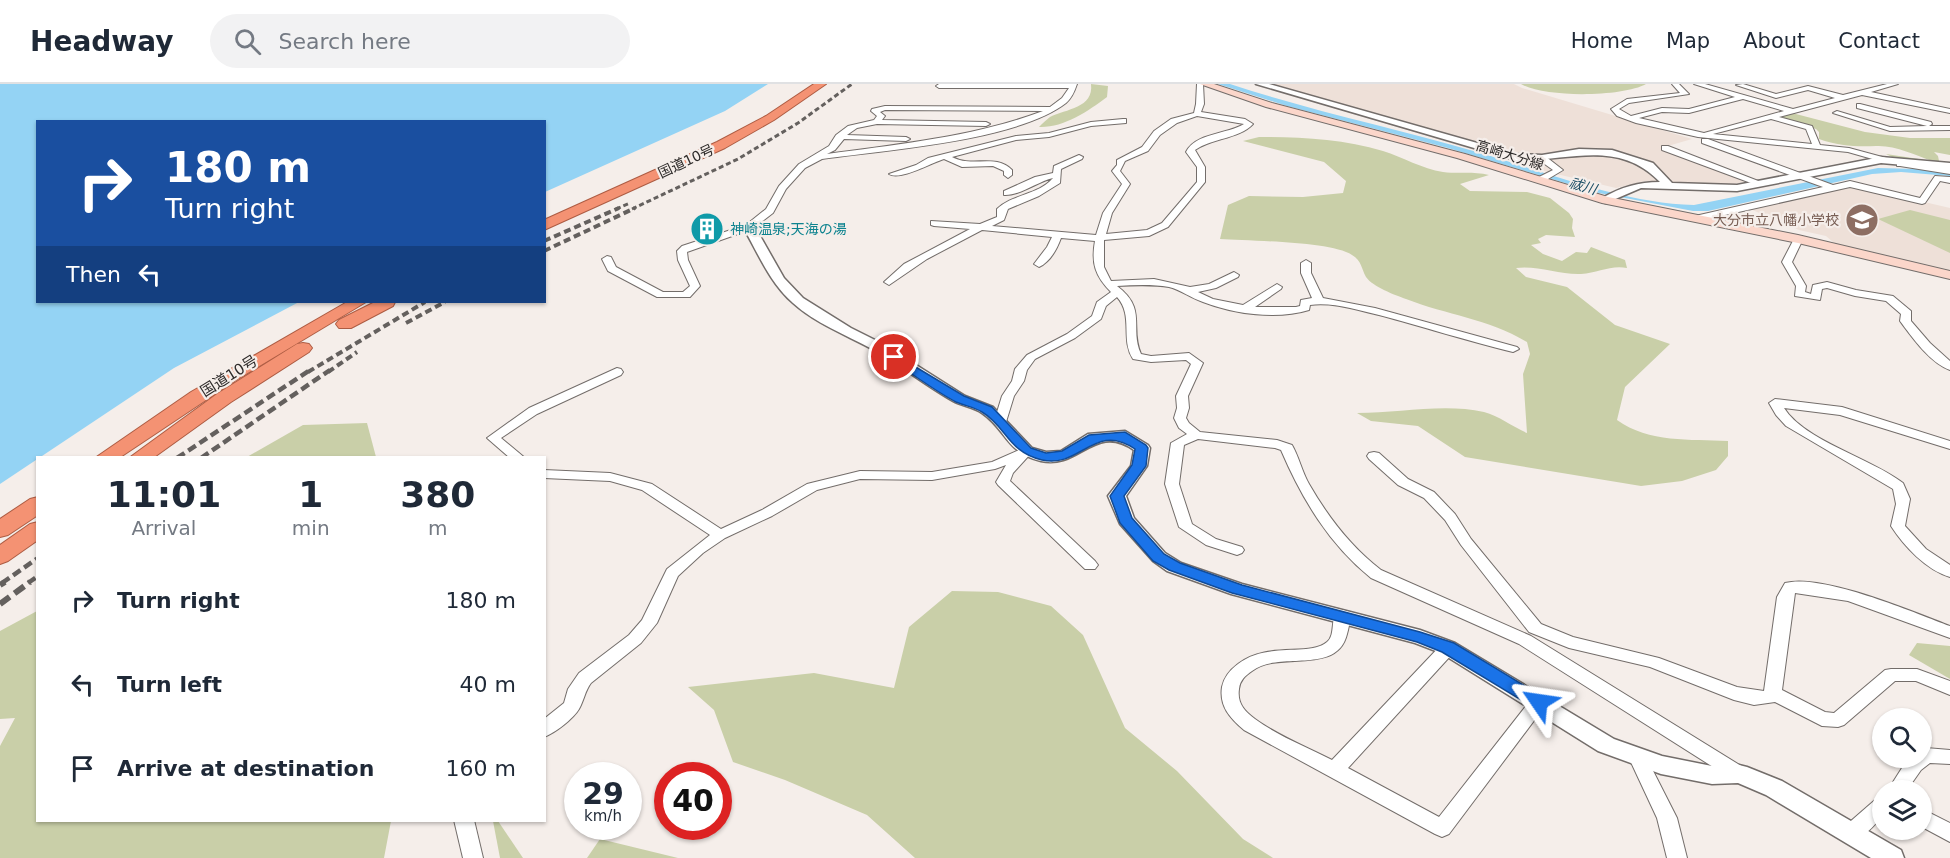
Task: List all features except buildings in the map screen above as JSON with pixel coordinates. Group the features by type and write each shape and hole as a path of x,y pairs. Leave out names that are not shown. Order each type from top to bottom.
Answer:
{"highway":[{"name":"国道10号","path":"546,213 710,140 758,114 803,84"},
{"name":"国道10号","path":"546,225 729,141 770,118 821,84"},
{"name":"国道10号","path":"108,456 214,385 290,339 356,303"},
{"name":"国道10号","path":"142,456 257,376 385,303"},
{"path":"0,530 36,505"},
{"path":"0,556 36,530"}],"main road":[{"name":"高崎大分線","path":"1205,84 1291,111 1455,154 1608,199 1798,238 1950,274"}],"street":[{"path":"1197,114 1200,104 1200,84"},
{"path":"1260,84 1503,153 1542,158 1587,151 1623,155 1650,165 1668,184"},
{"path":"1675,84 1685,94 1627,101 1615,109 1630,118 1700,135 1816,146 1862,153 1883,160 1950,169"},
{"path":"1697,84 1792,111"},
{"path":"1738,84 1753,87 1770,84"},
{"path":"1738,84 1776,96 1808,88 1843,98"},
{"path":"1700,135 1894,84"},
{"path":"939,86 1074,85"},
{"path":"607,259 612,269 651,290 661,295 680,297 695,288 683,260 682,251 685,248 749,227 770,211 782,188 802,166 820,157 937,139 1013,124 1052,109 1065,100 1074,85"},
{"path":"1861,93 1950,111"},
{"path":"1630,118 1662,110 1689,111 1743,97"},
{"path":"934,99 1065,100"},
{"path":"1885,99 1837,113 1890,129 1946,128"},
{"path":"1860,106 1946,128"},
{"path":"877,122 881,116 875,111 885,108 1052,109"},
{"path":"934,223 1025,234 1100,238 1149,233 1161,228 1200,182 1201,167 1190,152 1191,149 1207,138 1243,130 1249,124 1197,114 1174,121 1157,133 1146,148 1121,160 1122,164 1116,171 1126,184 1107,215 1100,238 1098,267 1130,308 1133,321 1132,350 1137,357 1151,359 1179,355 1189,356 1197,363 1182,396 1183,408 1180,418 1183,425 1196,435"},
{"path":"1771,117 1809,128 1816,146"},
{"path":"893,174 1016,138 1049,135 1091,124 1123,121"},
{"path":"820,157 822,152 833,148 839,138 854,126 877,122 1013,124"},
{"path":"1680,131 1830,187"},
{"path":"839,138 937,139 966,151"},
{"path":"1665,148 1762,184"},
{"path":"946,157 966,166 996,163 1003,165 1008,170 1008,175"},
{"path":"890,282 892,276 900,271 1001,218 1002,209 1010,202 1025,199 1057,181 1057,168 1079,158"},
{"path":"1541,180 1556,173 1558,169 1542,158"},
{"path":"1608,199 1641,185 1668,184 1725,189 1804,177 1883,160"},
{"path":"1868,162 1950,169"},
{"path":"1007,193 1038,179 1057,174"},
{"path":"1698,218 1850,184 1922,201 1938,178 1950,180"},
{"path":"749,227 779,279 798,301 846,331 878,347 960,399 988,410 1026,451 1045,457 1065,455 1094,437 1125,436 1142,448 1139,466 1117,496 1126,520 1159,557 1182,570 1238,589 1342,616 1448,648 1606,745 1638,758 1712,775 1739,774"},
{"path":"1039,264 1052,248 1058,234"},
{"path":"1798,238 1787,262 1802,286 1799,294 1816,298 1817,287 1824,285 1889,298 1907,313 1905,321 1919,337 1937,357 1950,366"},
{"path":"1306,263 1306,273 1317,299"},
{"path":"1188,291 1212,286 1234,275"},
{"path":"1000,422 1008,396 1018,381 1021,369 1031,357 1080,330 1097,317 1098,309 1114,288 1145,283 1178,286 1209,302 1246,308 1300,311 1305,308 1305,302 1317,299 1361,308 1513,349"},
{"path":"1246,308 1276,287"},
{"path":"516,456 493,438 532,411 617,372"},
{"path":"1950,445 1842,411 1775,403 1776,410 1797,428 1876,471 1900,487 1904,500 1898,526 1906,538 1925,555 1950,572"},
{"path":"1237,550 1212,542 1186,527 1172,484 1178,443 1196,435 1277,444 1287,448 1302,483 1334,533 1357,559 1376,574 1530,634 1653,662 1754,698 1769,698 1773,693 1785,597 1790,587 1811,587 1846,596 1950,632"},
{"path":"546,727 570,707 585,678 635,639 649,623 672,573 698,550 720,535 767,513 812,487 860,475 932,476 995,465 1026,451"},
{"path":"1026,451 1007,472 1003,482 1090,565"},
{"path":"1374,456 1403,482 1429,495 1450,517 1530,634 1739,774 1774,788 1892,858"},
{"path":"546,474 610,477 647,486 720,535"},
{"path":"1342,616 1339,638 1334,646 1323,652 1260,657 1244,667 1232,679 1229,697 1233,710 1250,725 1442,828 1539,702"},
{"path":"1335,770 1448,648"},
{"path":"1773,693 1822,719 1838,720 1891,675 1917,675 1950,688"},
{"path":"1904,780 1914,765 1926,755 1950,757"},
{"path":"1638,758 1668,819 1677,858"},
{"path":"1851,833 1872,815"},
{"path":"464,822 473,858"},
{"path":"1932,823 1950,833"}],"shaded area":[{"path":"1254,84 1514,84 1692,139 1661,148 1750,181 1722,186 1645,181 1616,188 1548,172"},
{"name":"大分市立八幡小学校","path":"1852,185 1950,208 1950,271 1834,243 1826,236 1799,230 1750,209"}],"green space":[{"path":"1091,84 1108,86 1107,97 1066,122 1039,127 1050,117 1084,103 1091,92"},
{"path":"1521,84 1646,84 1620,91 1565,94 1532,89"},
{"path":"1792,113 1865,132 1910,138 1950,138 1950,155 1934,152 1939,161 1950,163 1896,159 1886,154 1932,161 1890,147 1848,146 1819,139 1819,132 1816,129 1781,117"},
{"path":"1259,137 1321,140 1368,147 1435,170 1489,175 1460,184 1470,191 1527,192 1550,198 1573,219 1572,228 1575,237 1546,235 1538,239 1541,243 1531,245 1543,254 1562,261 1576,252 1587,253 1591,247 1625,260 1627,268 1581,274 1516,268 1526,277 1567,287 1615,325 1670,344 1625,387 1617,420 1642,433 1656,436 1685,440 1728,441 1728,456 1716,470 1682,481 1641,486 1465,457 1418,426 1371,421 1357,413 1437,408 1469,409 1490,414 1527,433 1523,374 1530,354 1527,342 1498,328 1385,290 1369,281 1355,257 1341,250 1308,244 1220,239 1228,205 1249,196 1303,197 1343,193 1346,181 1324,162 1243,141"},
{"path":"1910,210 1950,220 1950,253 1878,219"},
{"path":"367,423 376,456 249,456 303,425"},
{"path":"952,591 998,592 1051,606 1083,635 1125,728 1177,771 1243,839 1273,858 915,858 867,815 785,780 733,762 714,710 688,687 814,673 894,688 909,627"},
{"path":"36,612 36,822 391,822 384,858 0,858 0,746 15,718 0,719 0,631"},
{"path":"1917,643 1950,646 1950,679 1909,655"},
{"path":"493,822 499,822 523,858 500,858"},
{"path":"599,840 604,840 678,858 587,858"}],"water":[{"path":"0,84 768,84 725,111 546,192 546,120 36,120 36,303 297,303 174,368 42,456 36,456 36,460 0,484"},
{"name":"祓川","path":"1218,84 1230,84 1291,103 1446,143 1611,193 1666,203 1694,205 1878,168 1917,169 1950,173 1950,176 1901,172 1872,174 1708,211 1693,211 1599,193 1448,148 1287,106"}],"railway":[{"path":"632,209 738,159 798,123 852,84"},
{"path":"616,209 630,203"},
{"path":"546,240 619,208"},
{"path":"546,250 635,208"},
{"path":"308,372 423,303"},
{"path":"406,323 443,303"},
{"path":"328,372 357,352"},
{"path":"180,456 310,370"},
{"path":"204,456 330,370"},
{"path":"2,583 36,559"},
{"path":"28,583 36,577"},
{"path":"0,585 5,582"},
{"path":"0,604 30,582"}],"place":[{"name":"大分市立八幡小学校","path":"1862,220"},
{"name":"神崎温泉;天海の湯","path":"707,229"}],"route":[{"path":"894,357 960,399 988,410 1026,451 1045,457 1065,455 1094,437 1125,436 1142,448 1139,466 1117,496 1126,520 1159,557 1174,567 1238,589 1420,638 1448,648 1539,702"}]}
